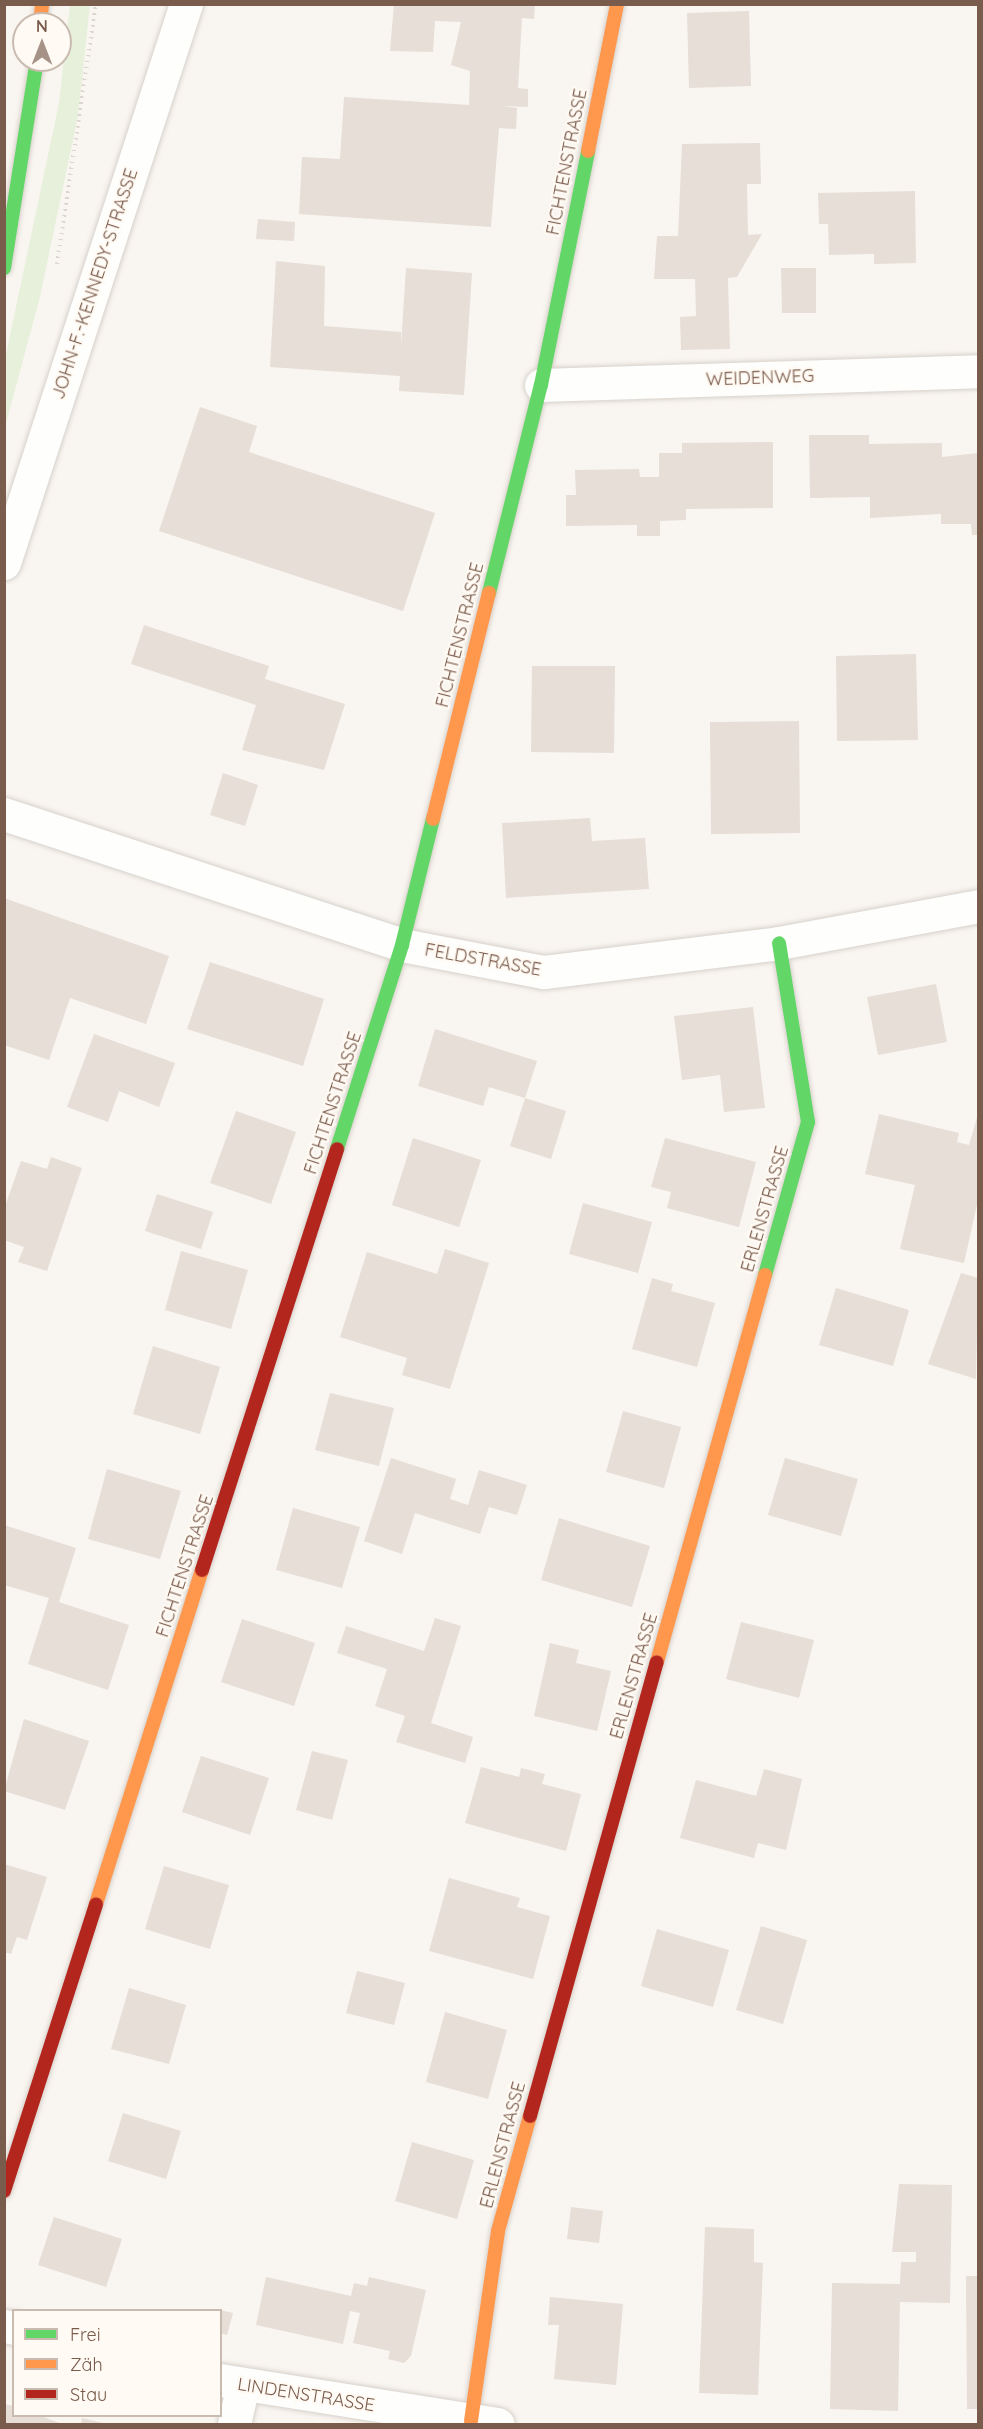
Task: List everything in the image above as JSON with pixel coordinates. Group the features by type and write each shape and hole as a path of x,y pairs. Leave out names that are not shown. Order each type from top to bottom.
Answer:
{"street":[{"name":"JOHN-F.-KENNEDY-STRASSE","path":"4,563 186,4"},
{"name":"FICHTENSTRASSE","path":"4,2191 402,945 541,385 617,4"},
{"path":"4,268 10,207 34,72"},
{"name":"WEIDENWEG","path":"541,385 978,371"},
{"name":"FELDSTRASSE","path":"4,814 402,945 544,972 779,943 978,906"},
{"name":"ERLENSTRASSE","path":"484,2423 498,2231 808,1122 779,943"},
{"path":"232,2383 234,2424"},
{"name":"LINDENSTRASSE","path":"232,2383 484,2423"}],"path":[{"path":"55,276 96,4"}],"green space":[{"path":"70,5 90,5 78,116 40,297 5,427 5,359 59,103 62,72 72,72 72,12 69,12"}],"building":[{"path":"394,4 535,4 534,19 522,18 518,88 528,89 528,107 502,106 517,108 516,129 499,128 491,227 299,214 302,157 340,159 344,97 469,105 470,71 451,65 461,22 435,21 433,52 390,51"},
{"path":"749,11 751,86 689,88 687,13"},
{"path":"760,143 761,184 747,184 748,235 762,234 737,277 728,278 730,349 681,350 680,317 696,316 695,279 654,279 657,236 678,236 682,144"},
{"path":"915,191 916,263 874,264 874,254 829,255 828,224 819,224 818,193"},
{"path":"258,219 295,222 294,241 256,239"},
{"path":"276,261 325,266 324,326 401,332 401,345 406,268 472,273 464,395 399,391 400,376 270,367"},
{"path":"781,268 816,268 816,313 782,313"},
{"path":"200,407 257,426 249,452 435,513 403,611 159,531"},
{"path":"809,435 869,435 869,444 942,443 942,457 978,453 978,535 972,535 971,524 941,524 941,514 870,518 870,497 810,498"},
{"path":"773,442 773,508 686,509 686,520 660,521 660,536 637,536 637,525 566,526 566,495 576,495 575,470 639,469 640,477 659,477 659,453 682,453 682,443"},
{"path":"144,625 269,666 265,679 345,704 324,770 242,750 256,705 131,664"},
{"path":"916,654 918,740 837,741 836,656"},
{"path":"532,666 615,666 614,753 531,752"},
{"path":"799,721 800,833 711,834 710,722"},
{"path":"223,773 258,785 245,826 210,815"},
{"path":"590,818 592,841 645,838 649,889 506,898 502,823"},
{"path":"4,898 169,956 146,1024 70,998 49,1060 4,1045"},
{"path":"210,962 324,999 303,1066 187,1029"},
{"path":"936,984 947,1042 878,1055 867,997"},
{"path":"753,1007 765,1108 724,1112 720,1075 682,1080 674,1016"},
{"path":"435,1029 537,1061 525,1098 489,1087 483,1106 418,1086"},
{"path":"94,1034 175,1063 159,1107 119,1091 108,1122 67,1107"},
{"path":"525,1098 566,1111 551,1159 510,1146"},
{"path":"236,1111 296,1132 271,1204 210,1183"},
{"path":"879,1114 959,1133 957,1142 969,1145 978,1114 978,1200 964,1263 900,1249 915,1185 865,1174"},
{"path":"413,1138 481,1160 459,1227 392,1205"},
{"path":"665,1138 756,1162 739,1227 667,1208 671,1192 651,1187"},
{"path":"51,1157 82,1168 47,1271 18,1262 24,1247 4,1240 4,1209 21,1161 47,1169"},
{"path":"157,1194 213,1212 201,1249 145,1231"},
{"path":"583,1203 652,1222 638,1273 569,1254"},
{"path":"445,1249 489,1263 450,1389 402,1375 407,1358 340,1337 367,1252 437,1274"},
{"path":"181,1251 248,1270 231,1329 165,1310"},
{"path":"961,1273 978,1278 976,1379 928,1364"},
{"path":"652,1278 673,1284 671,1291 715,1303 697,1367 632,1349"},
{"path":"836,1288 909,1310 893,1366 819,1345"},
{"path":"153,1346 220,1367 200,1434 133,1414"},
{"path":"330,1393 394,1408 379,1466 315,1450"},
{"path":"623,1411 681,1427 664,1488 606,1472"},
{"path":"391,1458 456,1479 450,1499 468,1505 479,1470 527,1485 517,1515 489,1507 480,1534 415,1513 402,1554 364,1541"},
{"path":"785,1458 858,1479 841,1536 768,1515"},
{"path":"107,1469 181,1491 160,1559 88,1539"},
{"path":"293,1508 360,1527 342,1588 276,1570"},
{"path":"559,1518 650,1546 632,1607 541,1580"},
{"path":"4,1525 76,1548 59,1602 129,1625 108,1690 28,1664 49,1598 4,1585"},
{"path":"435,1618 461,1626 431,1723 473,1737 465,1763 396,1742 405,1716 375,1706 387,1669 337,1653 346,1626 424,1651"},
{"path":"242,1619 315,1643 294,1706 221,1682"},
{"path":"741,1622 814,1640 799,1698 726,1679"},
{"path":"550,1643 579,1650 576,1663 611,1671 597,1731 534,1716"},
{"path":"24,1719 89,1741 65,1810 4,1791"},
{"path":"312,1751 348,1760 332,1820 296,1810"},
{"path":"201,1756 269,1778 250,1835 182,1812"},
{"path":"481,1767 519,1777 521,1768 545,1774 542,1784 581,1794 566,1851 465,1823"},
{"path":"764,1769 802,1779 786,1850 758,1843 754,1858 680,1838 696,1780 756,1796"},
{"path":"4,1864 47,1877 27,1940 17,1937 11,1954 4,1952"},
{"path":"164,1866 229,1885 210,1949 145,1929"},
{"path":"449,1878 520,1898 517,1907 550,1916 533,1979 429,1951"},
{"path":"761,1926 807,1940 783,2024 736,2010"},
{"path":"657,1929 729,1950 713,2007 641,1986"},
{"path":"357,1971 405,1983 394,2025 346,2013"},
{"path":"129,1988 186,2005 169,2064 111,2049"},
{"path":"445,2012 507,2030 488,2099 426,2082"},
{"path":"123,2113 181,2131 166,2179 108,2161"},
{"path":"412,2142 474,2160 457,2219 395,2201"},
{"path":"899,2184 952,2185 950,2303 900,2302 898,2411 830,2409 832,2283 900,2284 901,2262 916,2262 916,2252 892,2252"},
{"path":"571,2207 603,2211 599,2243 567,2239"},
{"path":"54,2217 122,2239 106,2287 38,2265"},
{"path":"705,2227 754,2229 754,2262 763,2263 758,2395 699,2393"},
{"path":"966,2276 978,2276 978,2409 967,2409"},
{"path":"266,2277 351,2296 354,2283 367,2286 369,2277 426,2290 411,2356 404,2363 388,2359 390,2351 353,2343 360,2313 350,2311 343,2344 256,2325"},
{"path":"550,2297 623,2304 616,2385 554,2379 559,2325 548,2325"},
{"path":"222,2310 233,2313 227,2335 222,2334"},
{"path":"4,2404 12,2406 12,2417 44,2417 62,2424 4,2424"},
{"path":"82,2418 107,2424 81,2424"}],"traffic: fast":[{"path":"4,268 35,72"},
{"path":"489,593 541,385 588,151"},
{"path":"337,1149 402,945 433,819"},
{"path":"765,1275 808,1122 779,943"}],"traffic: slow":[{"path":"41,12 42,4"},
{"path":"588,151 617,4"},
{"path":"433,819 489,593"},
{"path":"657,1662 765,1275"},
{"path":"96,1904 202,1570"},
{"path":"471,2421 498,2231 530,2116"}],"traffic: jam":[{"path":"202,1570 337,1149"},
{"path":"530,2116 657,1662"},
{"path":"4,2191 96,1904"}]}
